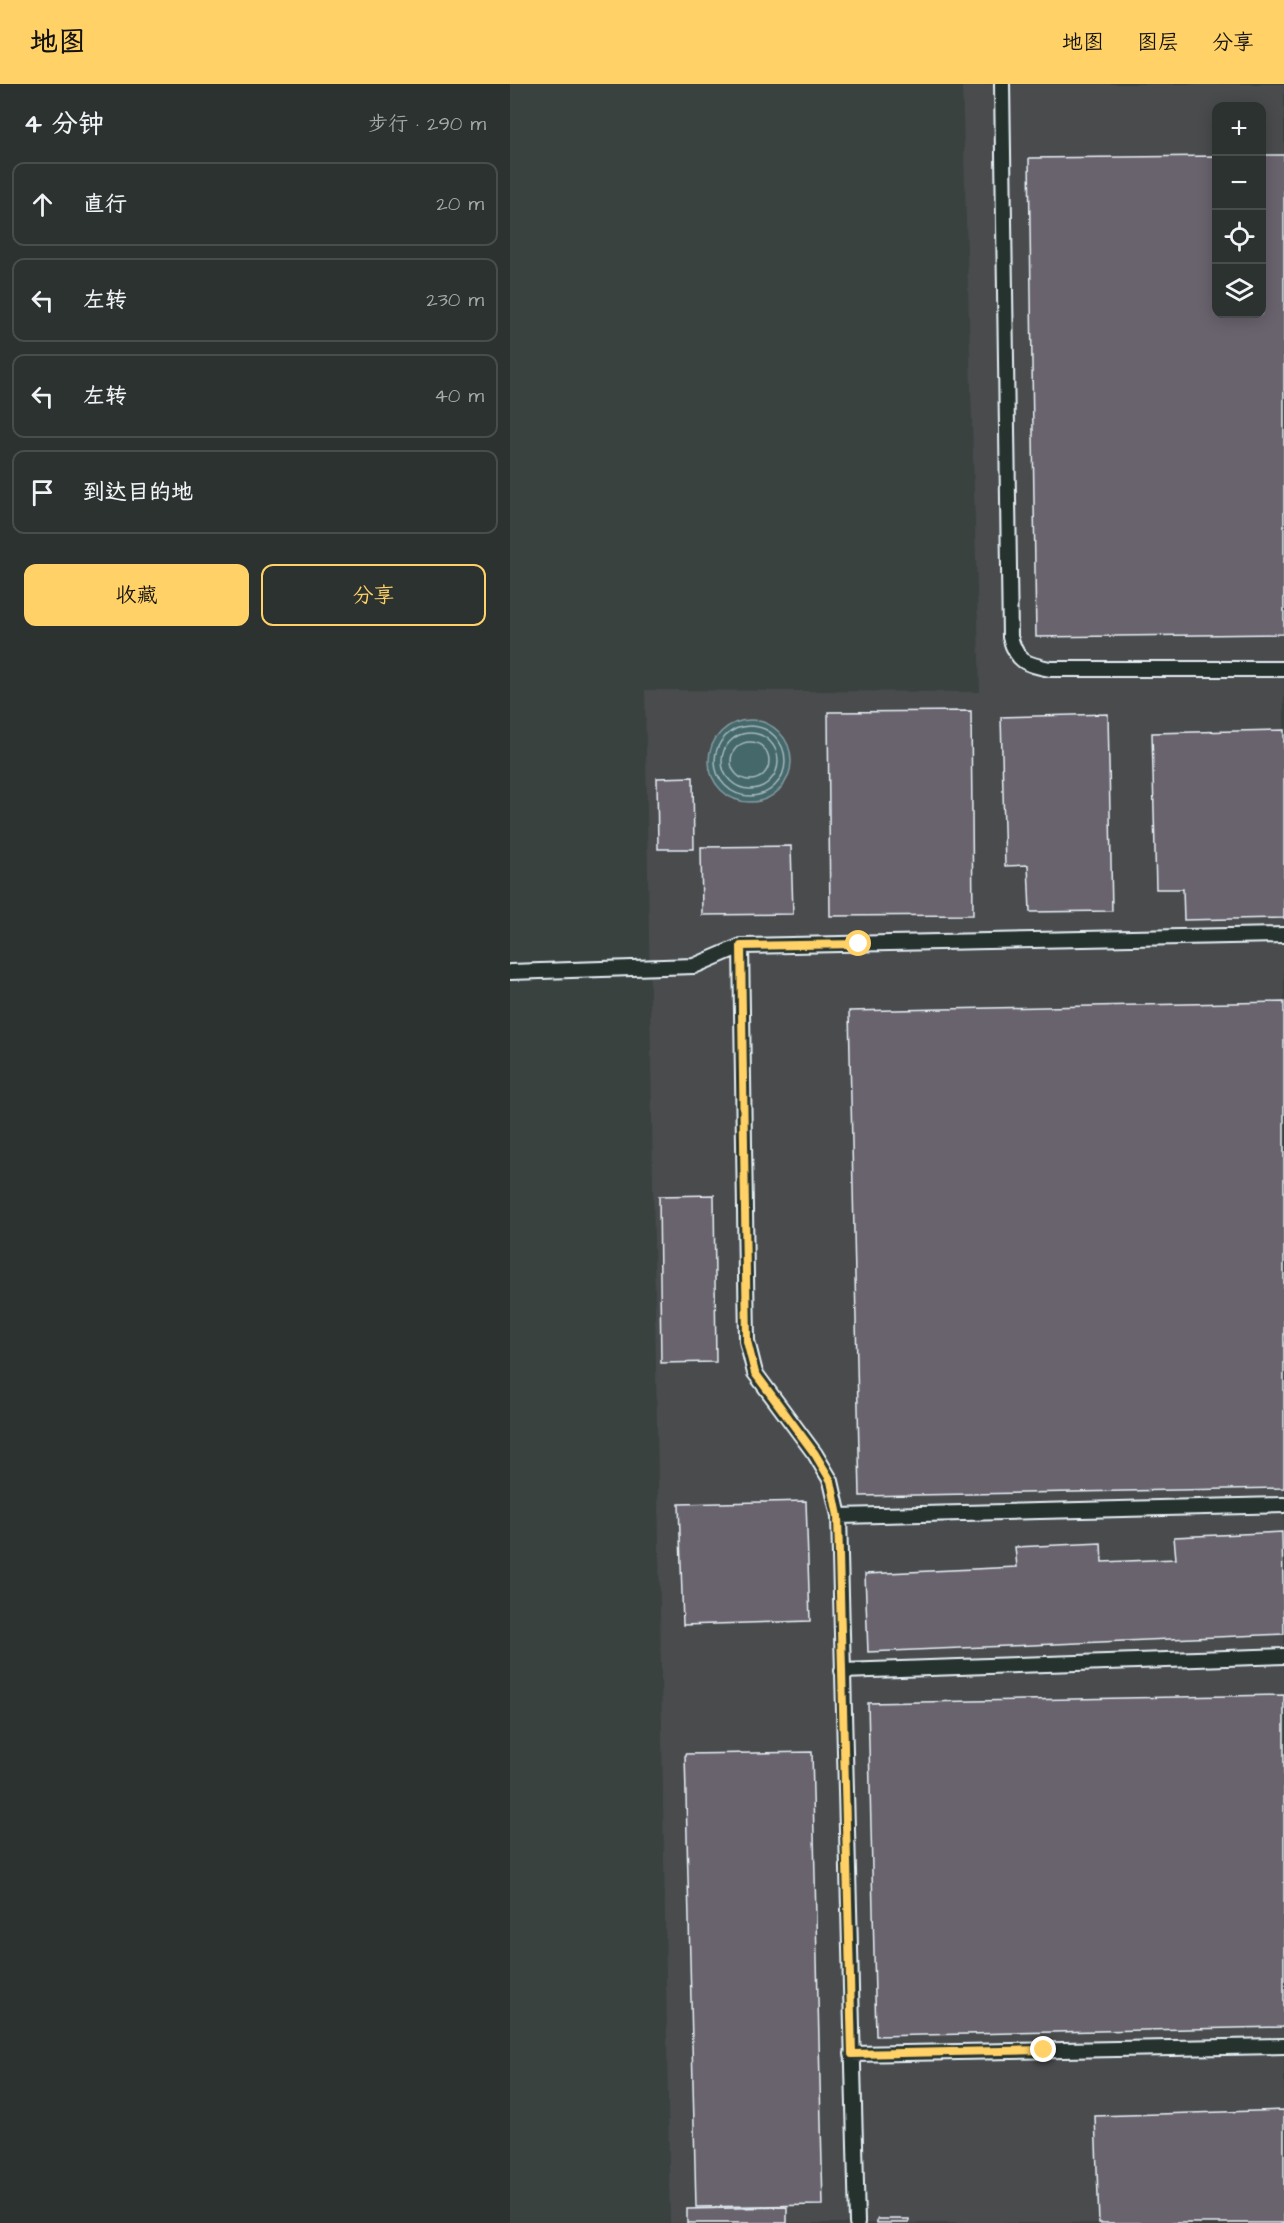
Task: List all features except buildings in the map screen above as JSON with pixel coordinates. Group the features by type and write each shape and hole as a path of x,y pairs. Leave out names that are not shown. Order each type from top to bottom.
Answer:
{"lane":[{"path":"1002,84 1010,638 1015,655 1030,665 1050,669 1284,669"},
{"path":"510,972 694,966 741,946 1284,934"},
{"path":"741,946 747,1341 755,1373 815,1454 831,1481 838,1516 857,2223"},
{"path":"838,1516 1284,1505"},
{"path":"842,1671 1284,1656"},
{"path":"852,2054 1284,2046"}],"shaded area":[{"path":"962,84 1284,84 1284,2223 670,2223 645,690 980,692"}],"water":[{"path":"750,720 766,723 779,732 788,745 791,761 788,777 779,790 766,799 750,802 734,799 721,790 712,777 709,761 712,745 721,732 734,723"}],"route":[{"path":"859,944 741,946 747,1341 755,1373 815,1454 831,1481 838,1516 852,2054 1044,2050"}]}
